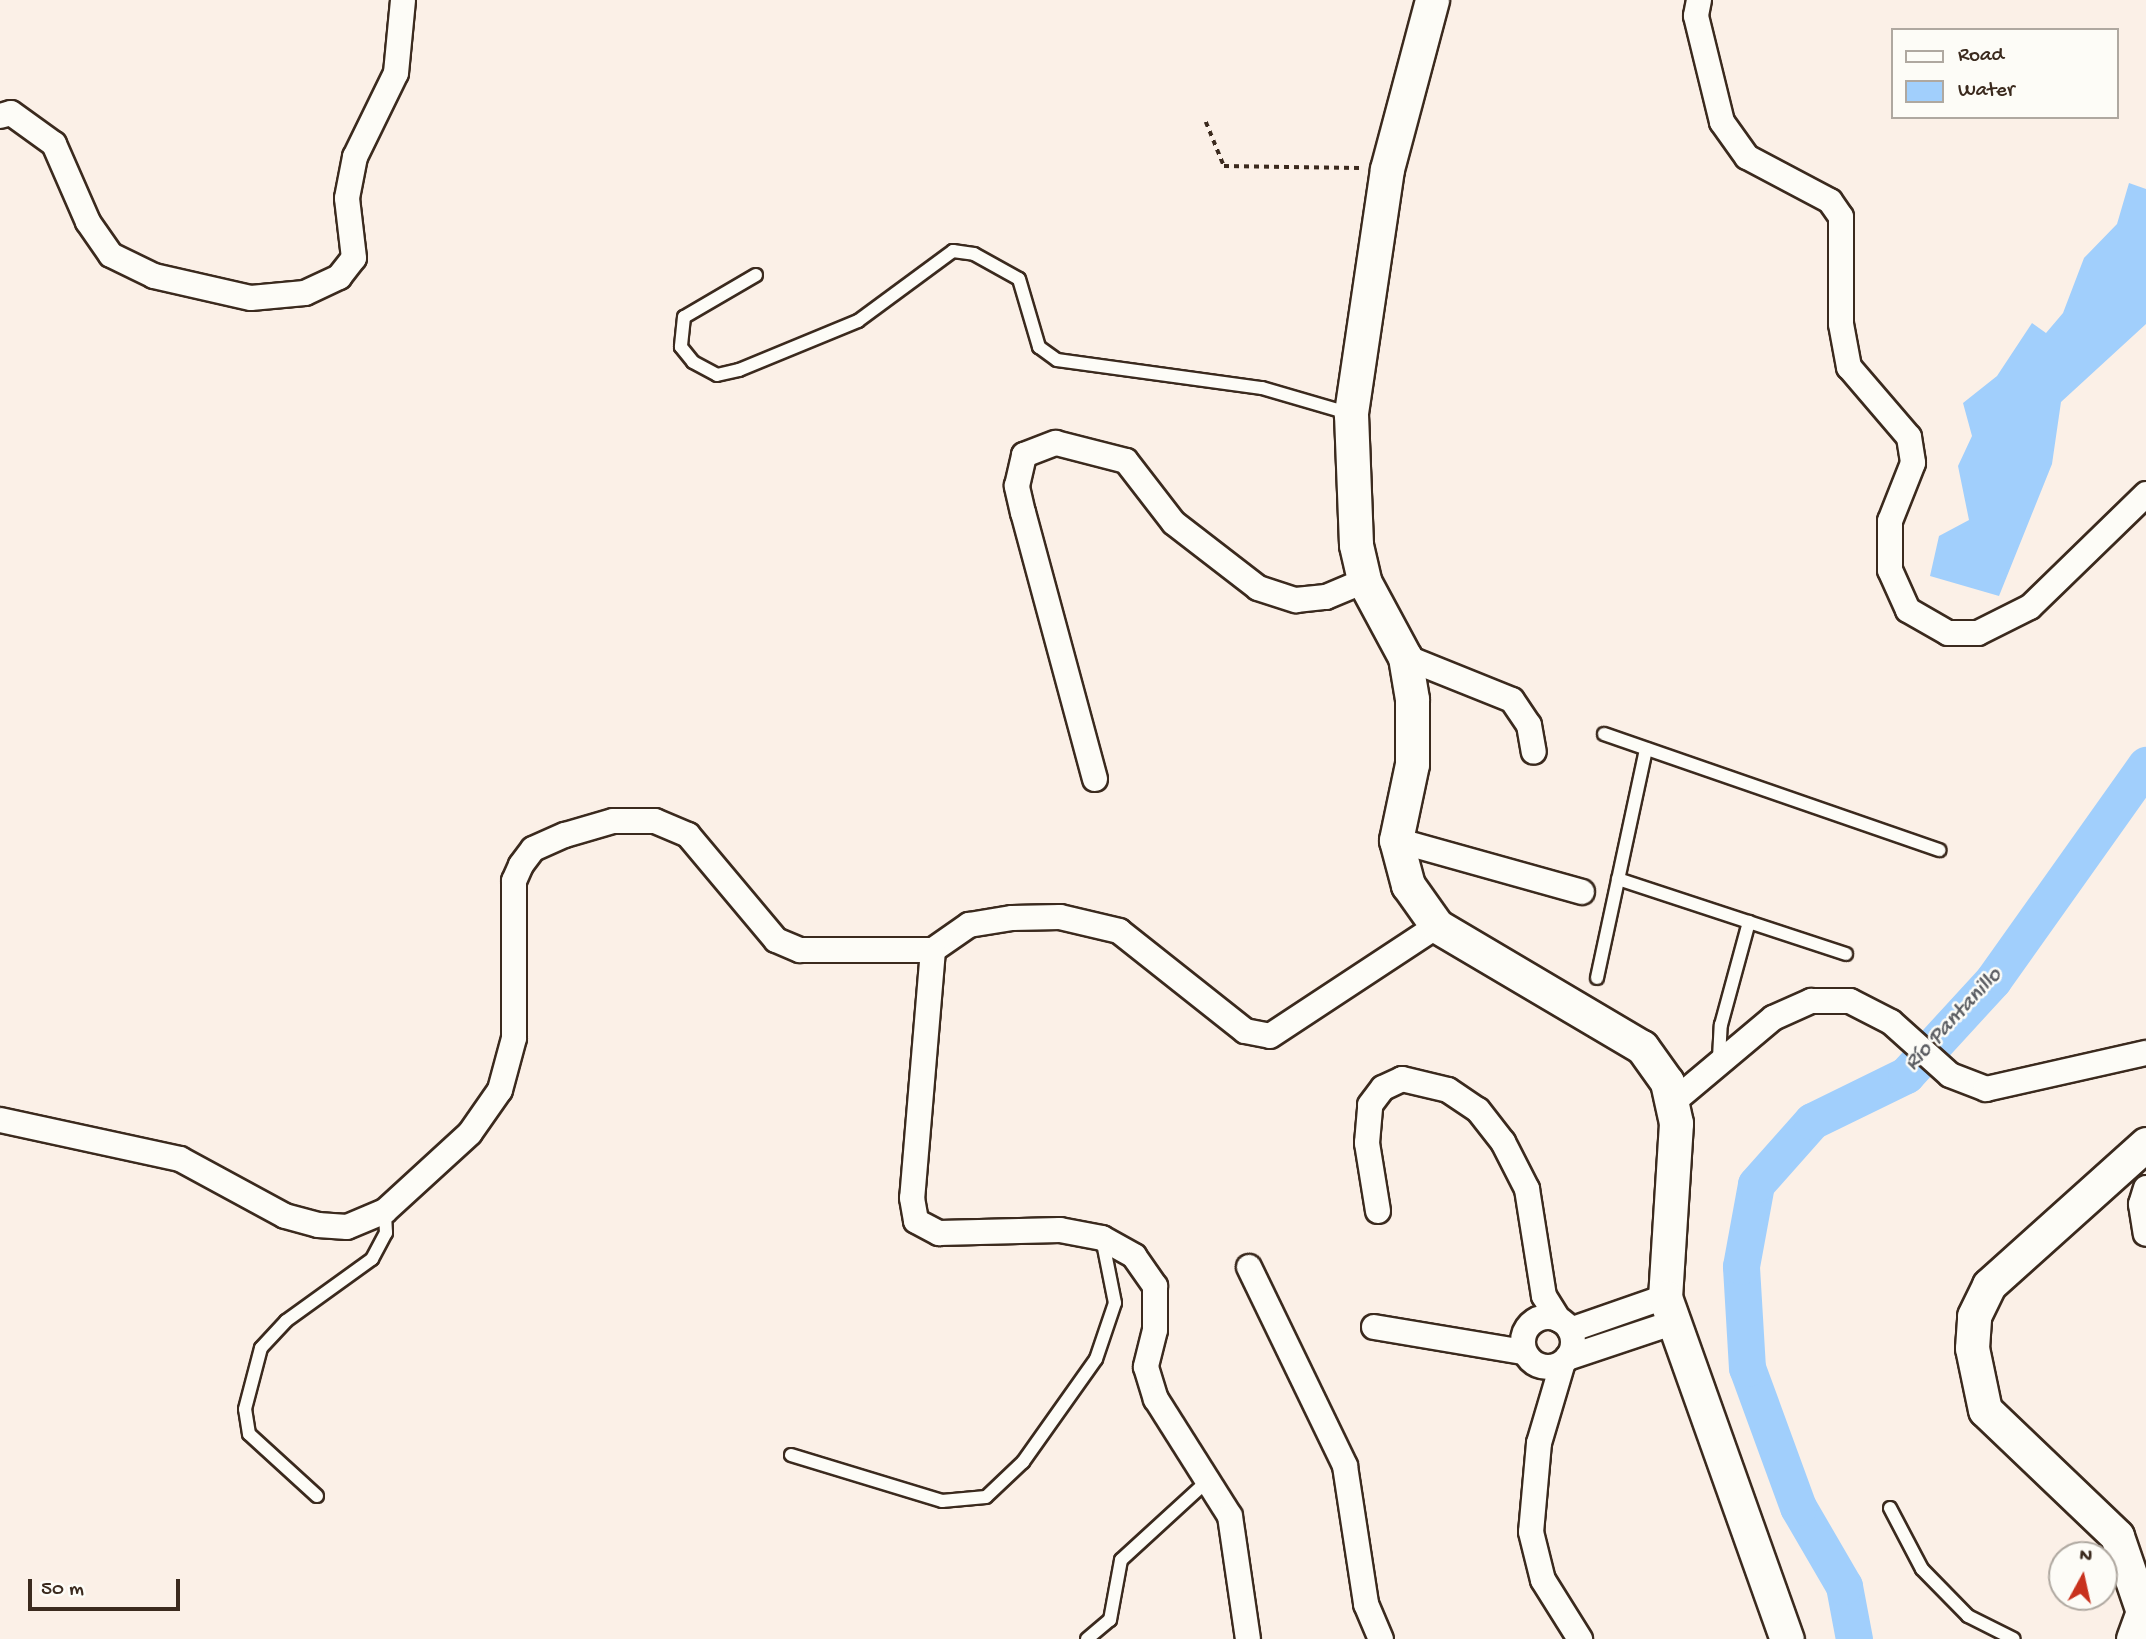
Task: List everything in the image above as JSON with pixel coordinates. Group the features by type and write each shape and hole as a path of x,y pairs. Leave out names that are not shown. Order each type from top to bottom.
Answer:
{"street":[{"path":"0,116 11,113 54,144 88,222 111,255 154,276 251,298 305,293 339,277 354,258 347,198 355,157 396,74 403,0"},
{"path":"1433,0 1387,169 1351,414 1356,545 1364,581 1405,657 1412,764 1396,840 1408,885 1437,926 1642,1047 1657,1062 1673,1102 1669,1310 1787,1639"},
{"path":"1699,0 1696,16 1723,122 1747,157 1830,201 1841,216 1840,324 1849,367 1909,437 1913,463 1890,521 1890,570 1908,610 1948,633 1978,633 2030,607 2146,494"},
{"path":"1095,779 1023,513 1017,485 1024,456 1056,443 1126,461 1174,523 1258,587 1296,600 1326,597 1364,581"},
{"path":"1405,657 1512,700 1529,725 1534,752"},
{"path":"0,1120 180,1159 285,1216 318,1225 348,1227 385,1211 471,1133 500,1090 514,1038 514,881 533,849 613,821 655,821 688,835 776,940 800,950 933,950 969,925 1012,918 1060,917 1119,931 1245,1031 1270,1036 1437,926"},
{"path":"1396,840 1582,892"},
{"path":"933,950 912,1198 916,1221 939,1233 1060,1230 1102,1238 1134,1256 1155,1286 1155,1330 1146,1367 1156,1399 1206,1482 1230,1516 1248,1639"},
{"path":"1673,1102 1719,1058 1773,1018 1811,1000 1850,1001 1922,1045 1950,1075 1986,1089 2146,1053"},
{"path":"1378,1211 1367,1143 1370,1105 1383,1088 1402,1079 1448,1090 1478,1110 1503,1142 1527,1189 1544,1296 1564,1325 1565,1360 1549,1392 1535,1466 1531,1532 1543,1580 1580,1639"},
{"path":"2141,1622 2117,1536 1985,1410 1972,1348 1973,1316 1989,1285 2146,1144"},
{"path":"2146,1188 2146,1234"},
{"path":"1249,1267 1345,1466 1366,1604 1381,1639"},
{"path":"1522,1344 1544,1296"},
{"path":"1522,1344 1545,1317 1564,1325 1669,1310"},
{"path":"1374,1327 1522,1344 1545,1367 1669,1310"},
{"path":"1522,1344 1549,1392"}],"lane":[{"path":"756,275 684,317 681,346 693,362 717,375 739,370 858,321 953,251 974,254 1019,279 1039,347 1057,360 1262,388 1351,414"},
{"path":"1604,734 1939,850"},
{"path":"1597,978 1646,749"},
{"path":"1618,879 1846,954"},
{"path":"1719,1058 1721,1025 1749,922"},
{"path":"317,1496 249,1434 245,1409 261,1348 286,1321 372,1259 386,1233 385,1211"},
{"path":"790,1455 942,1501 986,1497 1023,1462 1096,1359 1115,1303 1102,1238"},
{"path":"1087,1639 1110,1620 1121,1560 1206,1482"},
{"path":"1890,1508 1922,1569 1968,1616 2014,1639"}],"path":[{"path":"1206,122 1224,166 1387,169"}],"water":[{"path":"2129,183 2146,189 2146,324 2061,402 2052,464 1999,596 1930,576 1939,536 1969,520 1958,466 1972,436 1963,403 1997,376 2032,323 2046,333 2063,313 2084,258 2117,224"}],"waterway":[{"name":"Río Pantanillo","path":"1854,1639 1844,1586 1798,1507 1747,1368 1741,1266 1756,1184 1812,1121 1906,1075 1993,980 2146,765"}]}
